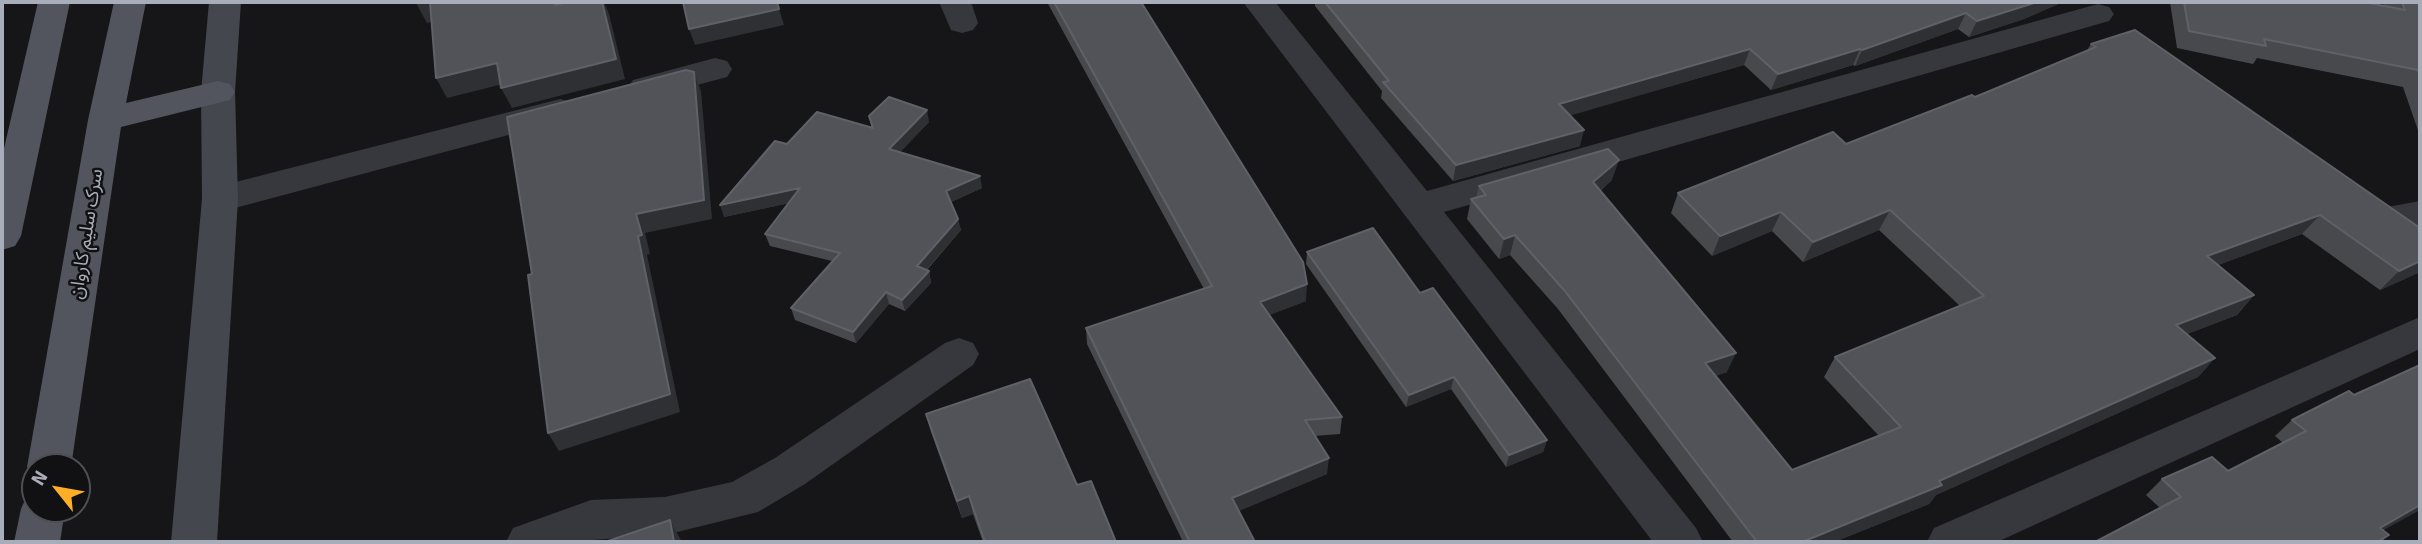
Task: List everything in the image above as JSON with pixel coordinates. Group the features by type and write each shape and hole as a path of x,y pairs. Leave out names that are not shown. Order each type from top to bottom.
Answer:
{"main road":[{"path":"2,236 17,102 54,2"},
{"name":"سرک سلیم کاروان","path":"52,453 105,120 130,2"},
{"path":"105,120 218,92"},
{"path":"37,542 40,523"}],"street":[{"path":"194,542 220,199 218,92 225,2"},
{"path":"1267,3 1419,206 1680,542"},
{"path":"1419,206 2099,15"},
{"path":"220,199 715,69"},
{"path":"2392,212 2420,239"},
{"path":"1950,542 2420,332"},
{"path":"529,542 591,520 665,516 742,499 790,471 959,354"}],"building":[{"path":"430,2 555,2 555,5 568,2 602,2 616,59 501,88 497,63 436,78"},
{"path":"683,2 777,2 779,9 689,29"},
{"path":"1054,2 1141,2 1303,262 1307,284 1260,302 1342,417 1305,420 1329,458 1232,498 1255,542 1190,542 1086,328 1212,286"},
{"path":"1325,2 2037,2 1977,21 1966,13 1862,50 1778,74 1750,49 1559,104 1584,130 1456,165 1383,82 1389,81"},
{"path":"2184,2 2364,2 2405,10 2402,2 2420,2 2420,76 2418,70 2264,39 2266,46 2189,31"},
{"path":"2135,30 2420,228 2420,261 2399,271 2320,215 2207,256 2254,295 2176,325 2215,358 1939,481 1942,485 1802,542 1757,542 1564,290 1515,235 1504,239 1471,199 1486,195 1479,186 1608,149 1619,160 1593,182 1736,353 1705,363 1792,470 1901,427 1835,357 1984,296 1890,210 1813,242 1781,212 1720,236 1678,193 1833,132 1846,144 1972,95 1975,97 2096,47 2091,44"},
{"path":"686,70 694,72 704,200 636,214 642,235 638,236 670,394 548,433 528,275 532,274 507,117"},
{"path":"889,97 927,110 889,149 980,176 946,191 958,219 917,266 929,271 902,300 886,292 853,332 791,308 840,253 765,234 800,188 720,205 775,141 787,144 817,112 873,128 869,116"},
{"path":"1373,228 1420,293 1433,288 1547,440 1509,455 1454,377 1409,395 1307,252"},
{"path":"2420,365 2420,505 2380,528 2389,535 2377,542 2095,542 2181,497 2162,479 2212,457 2228,471 2306,431 2292,420 2349,391 2354,395"},
{"path":"1030,379 1077,485 1091,481 1116,542 985,542 969,496 957,501 926,414"},
{"path":"670,520 674,542 605,542"}]}
